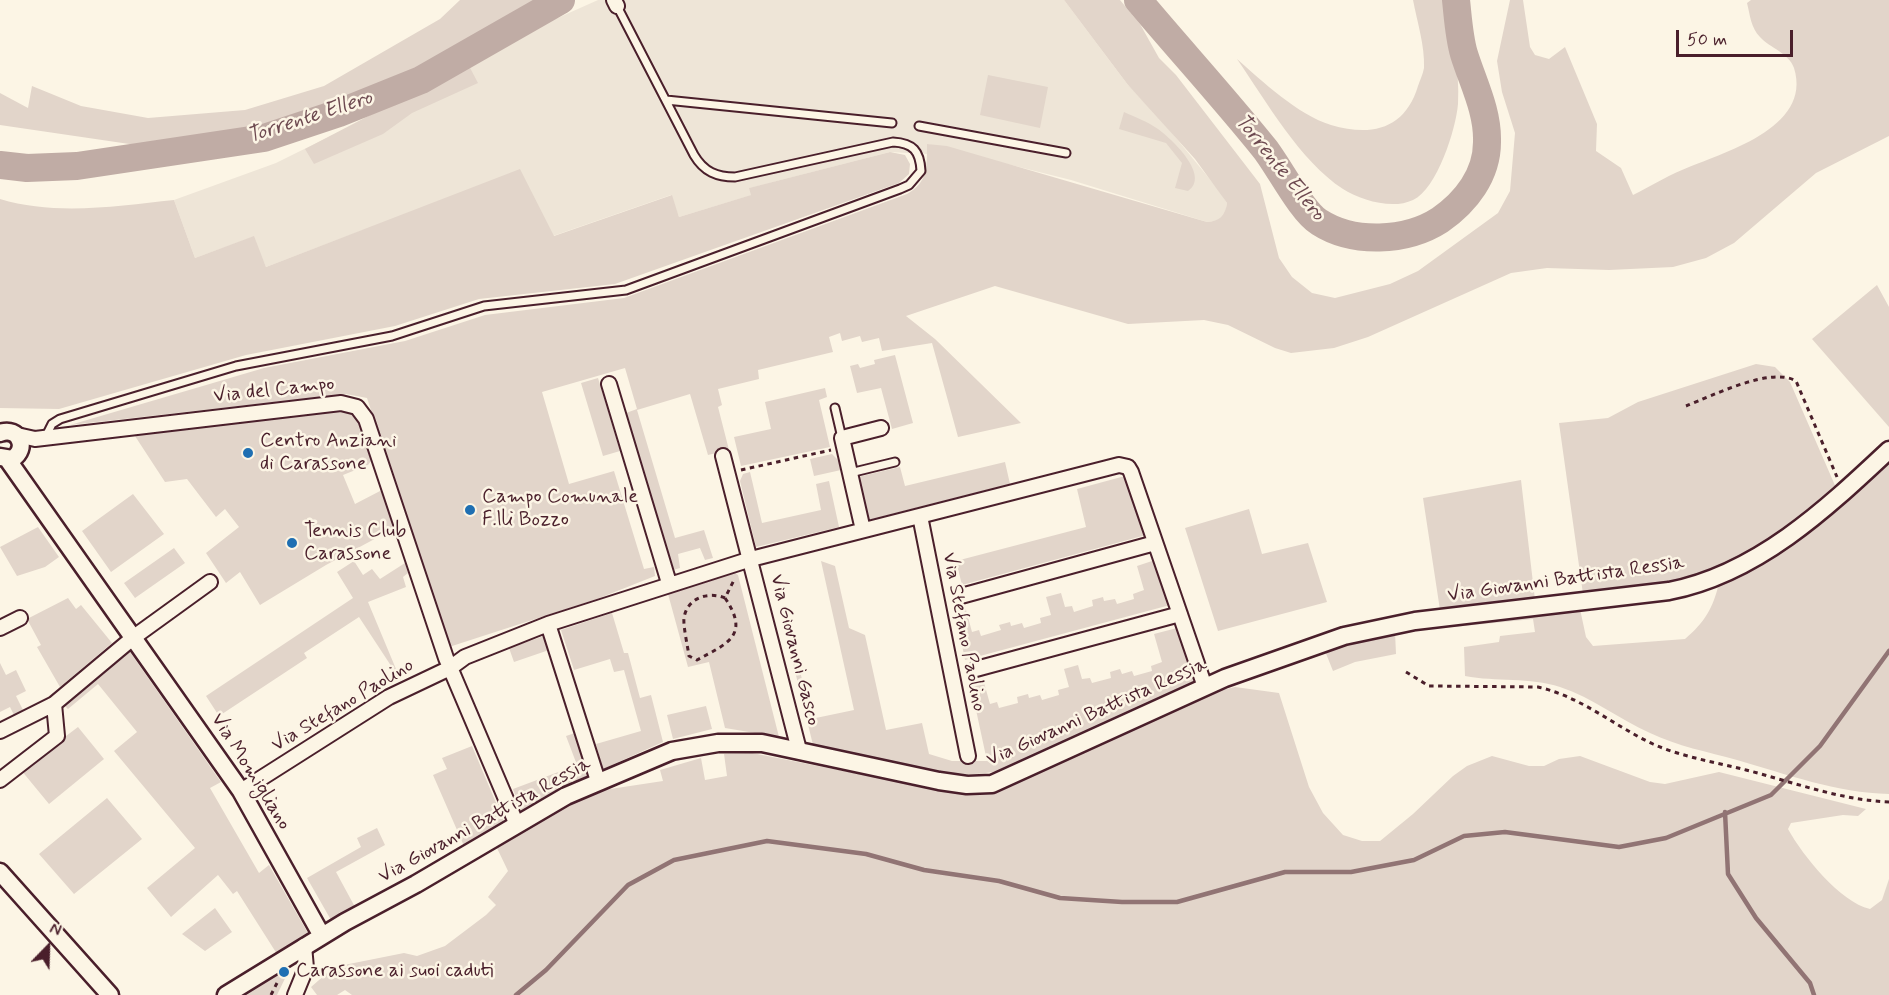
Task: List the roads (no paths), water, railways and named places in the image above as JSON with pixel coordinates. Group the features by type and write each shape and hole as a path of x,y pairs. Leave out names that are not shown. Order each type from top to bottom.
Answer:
{"street":[{"path":"609,384 669,583"},
{"name":"Via del Campo","path":"18,449 340,403 357,406 366,418 450,668 517,825"},
{"path":"863,531 850,473 838,444 881,428"},
{"name":"Via Momigliano","path":"18,449 134,637 241,791 322,936"},
{"name":"Via Giovanni Battista Ressia","path":"226,995 304,946 517,825 598,781 672,751 704,744 752,742 939,781 984,785 998,781 1205,687 1329,640 1371,628 1669,591 1699,584 1728,572 1765,551 1815,517 1889,450"},
{"path":"723,456 751,559"},
{"name":"Via Stefano Paolino","path":"241,791 389,697 450,668 465,657 548,624 669,583 751,559 1115,465 1125,466 1131,472 1155,543"},
{"name":"Via Stefano Paolino","path":"920,516 968,756"},
{"path":"961,596 1155,543 1205,687"},
{"name":"Via Giovanni Gasco","path":"751,559 799,750"},
{"path":"0,731 54,704 134,637 210,582"},
{"path":"976,669 1180,614"},
{"path":"0,628 20,618"},
{"path":"548,624 598,781"},
{"path":"0,780 57,736 54,704"},
{"path":"0,872 110,995"},
{"path":"295,995 306,968 304,946"}],"lane":[{"path":"18,449 60,419 236,366 392,336 484,306 626,290 900,189 909,185 921,171 917,152 910,145 893,142 723,177 704,168 616,3"},
{"path":"666,100 892,123"},
{"path":"919,126 1066,153"},
{"path":"835,408 838,444"},
{"path":"850,473 895,462"}],"waterway":[{"name":"Torrente Ellero","path":"0,165 27,168 77,166 264,138 339,113 421,80 561,0"},
{"name":"Torrente Ellero","path":"1138,0 1265,149 1312,217 1347,234 1380,238 1412,233 1440,220 1466,196 1483,166 1487,131 1479,97 1462,48 1456,0"},
{"path":"516,995 546,970 628,885 674,860 767,841 866,854 924,870 999,881 1060,898 1122,902 1177,902 1285,872 1351,872 1414,860 1464,836 1505,832 1619,847 1666,838 1771,795 1820,746 1889,651"},
{"path":"1725,812 1728,874 1756,918 1810,983 1814,995"}],"place":[{"name":"Centro Anziani di Carassone","path":"248,453"},
{"name":"Campo Comunale F.lli Bozzo","path":"470,510"},
{"name":"Tennis Club Carassone","path":"292,543"},
{"name":"Carassone ai suoi caduti","path":"284,972"}]}
